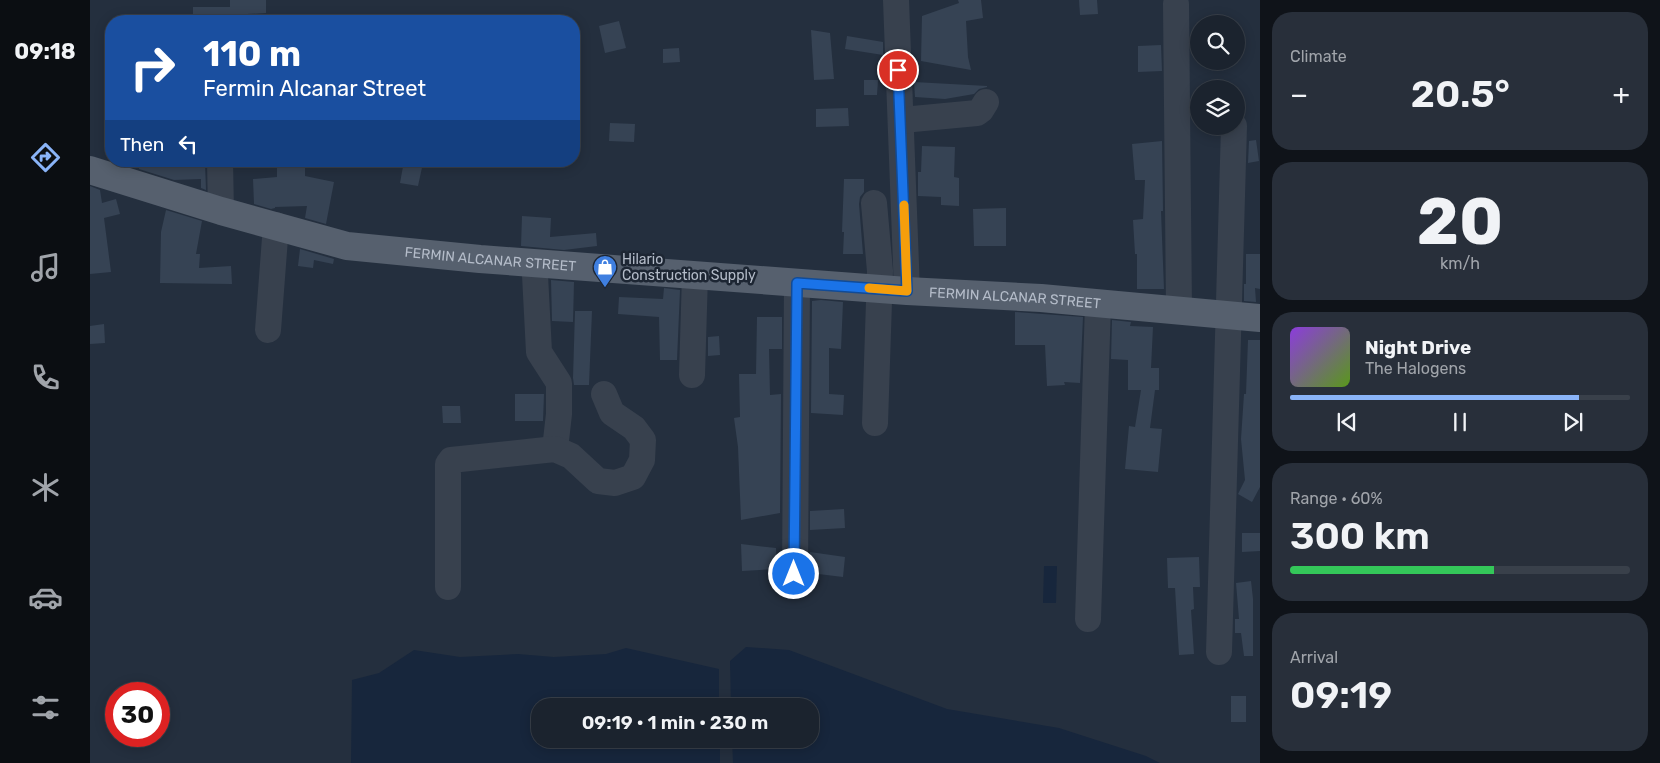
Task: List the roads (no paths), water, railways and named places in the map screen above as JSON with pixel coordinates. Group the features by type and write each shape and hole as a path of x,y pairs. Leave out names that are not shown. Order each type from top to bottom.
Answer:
{"main road":[{"name":"FERMIN ALCANAR STREET","path":"90,170 221,211 347,246 480,259 797,283 1041,298 1260,318"}],"street":[{"path":"896,0 907,291"},
{"path":"1176,4 1179,310"},
{"path":"900,122 912,119 977,114 986,102"},
{"path":"1219,652 1234,135"},
{"path":"220,167 221,211"},
{"path":"874,203 880,271 875,423"},
{"path":"268,330 276,225"},
{"path":"536,263 539,352 559,383 559,414 554,449"},
{"path":"692,375 695,275"},
{"path":"794,574 797,283"},
{"path":"1088,619 1098,304"},
{"path":"448,587 448,464 451,460 554,449 571,456 598,480 615,483 633,477 642,460 643,440 634,428 612,413 604,394"}],"water":[{"path":"1044,566 1057,566 1056,603 1043,603"},
{"path":"746,647 789,650 947,709 1059,728 1146,756 1160,763 733,763 732,748 819,748 819,698 731,698 730,661"},
{"path":"626,648 719,669 719,698 531,698 531,748 720,748 720,763 351,763 352,680 379,673 414,650 460,657 518,654 554,657 606,654"}],"place":[{"name":"Hilario Construction Supply","path":"605,288"}]}
